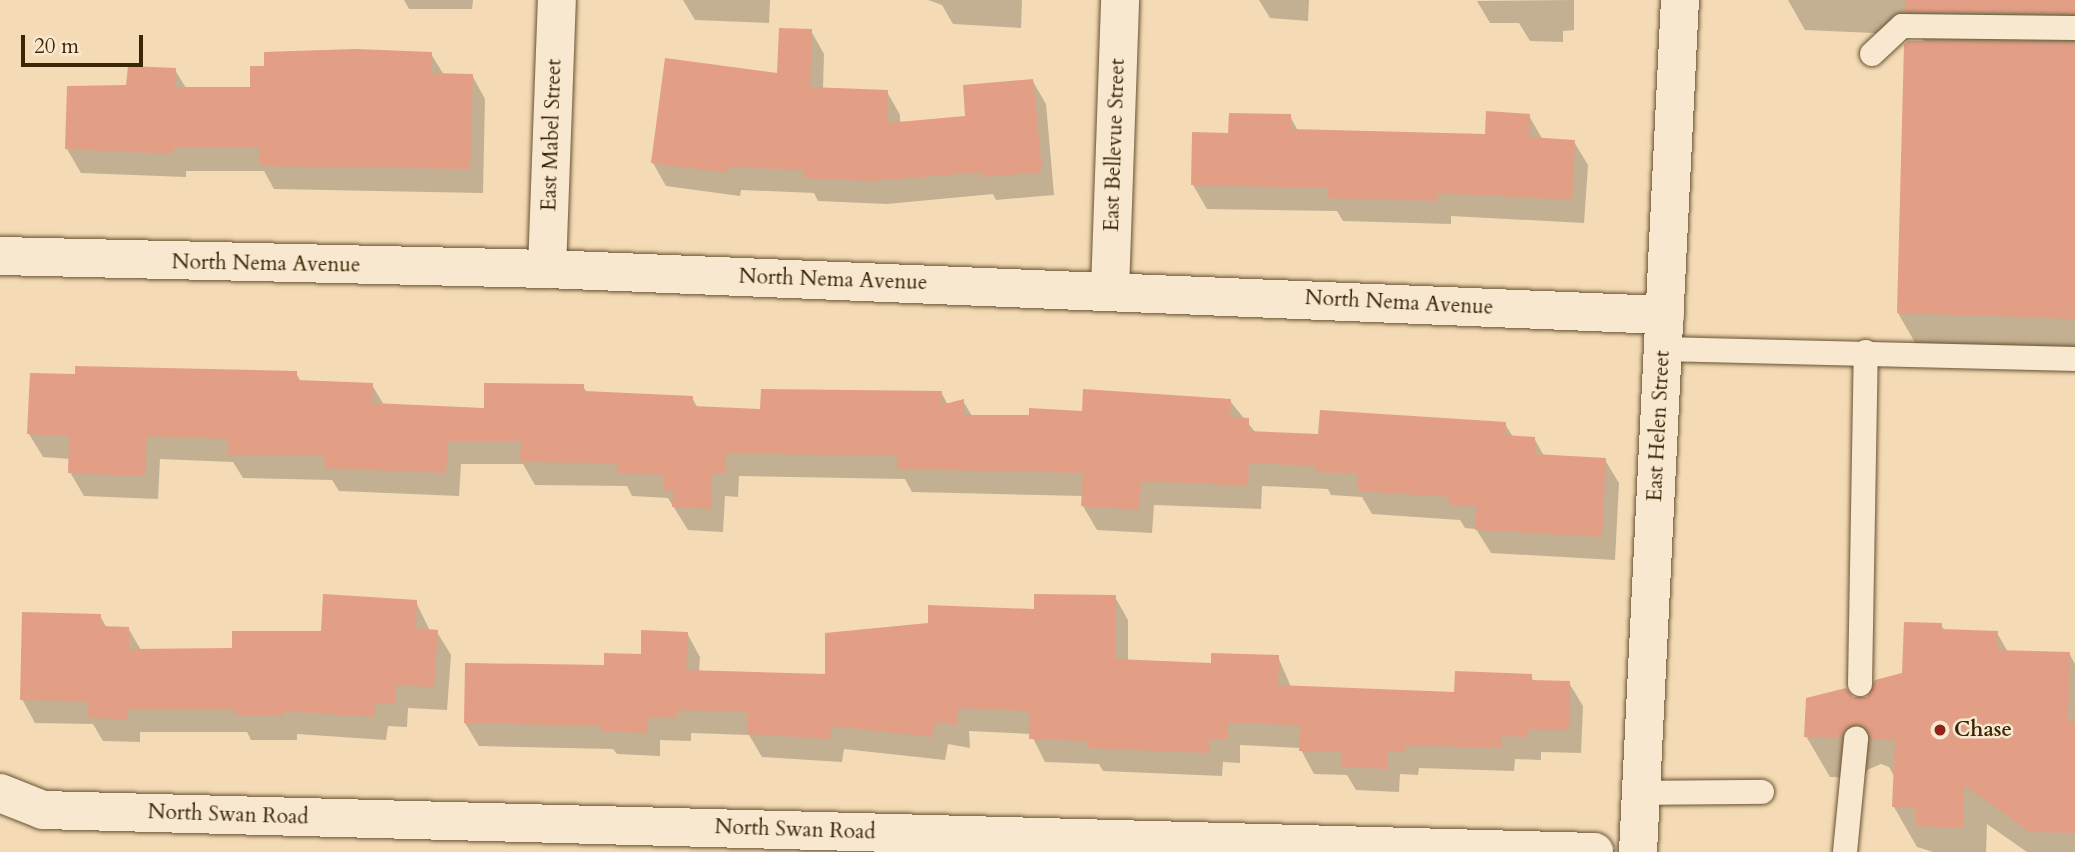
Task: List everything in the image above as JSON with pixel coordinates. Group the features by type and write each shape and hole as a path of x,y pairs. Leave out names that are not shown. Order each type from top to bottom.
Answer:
{"street":[{"name":"East Mabel Street","path":"547,269 557,0"},
{"name":"East Bellevue Street","path":"1110,290 1120,0"},
{"name":"East Helen Street","path":"1638,852 1680,0"},
{"name":"North Nema Avenue","path":"0,257 547,269 1110,290 1664,332"},
{"name":"North Swan Road","path":"0,793 43,810 1594,852"}],"lane":[{"path":"1872,54 1902,26 2075,29"},
{"path":"1664,332 1867,352 2075,359"},
{"path":"1860,684 1867,352"},
{"path":"1845,852 1856,739"},
{"path":"1639,793 1762,792"}],"building":[{"path":"1905,0 2075,0 2075,13 1905,11"},
{"path":"779,28 812,29 810,87 888,90 887,123 965,116 963,85 1033,79 1042,172 981,177 981,172 873,181 803,178 804,170 728,167 728,173 651,163 665,58 777,73"},
{"path":"1908,41 2075,43 2075,319 1897,313 1904,45"},
{"path":"355,49 432,52 432,73 473,74 470,169 259,166 259,148 173,147 173,154 65,149 67,86 126,85 128,66 176,68 175,87 250,87 250,66 264,66 264,52"},
{"path":"1486,111 1530,114 1529,137 1575,140 1572,200 1438,193 1438,201 1327,198 1328,188 1191,185 1192,132 1228,133 1229,113 1291,114 1291,129 1485,134"},
{"path":"75,366 297,371 297,380 373,383 372,403 484,408 484,383 584,384 584,391 693,396 693,406 760,409 761,389 942,391 941,405 964,399 964,415 1029,415 1029,408 1082,411 1083,389 1231,399 1230,417 1249,418 1249,431 1318,434 1320,410 1506,422 1506,435 1535,437 1535,454 1606,458 1602,537 1475,530 1477,506 1449,505 1450,497 1357,491 1358,474 1316,472 1316,466 1249,463 1248,486 1141,481 1139,510 1081,506 1083,473 897,469 897,456 726,453 725,474 712,473 711,509 672,507 673,492 663,491 663,475 617,473 617,463 520,462 521,441 448,441 446,473 324,468 324,456 228,455 228,439 147,436 145,476 68,473 69,436 27,434 30,373 75,374"},
{"path":"323,594 417,600 416,628 438,630 434,687 395,685 395,704 375,703 374,717 284,711 284,716 235,716 236,709 128,709 127,719 88,718 88,701 20,700 22,612 101,614 101,626 129,627 129,649 232,648 232,631 321,631"},
{"path":"1034,594 1116,595 1115,659 1211,663 1211,653 1279,655 1278,685 1454,692 1455,671 1532,674 1532,680 1570,681 1569,730 1528,729 1528,737 1502,736 1502,748 1406,745 1406,752 1387,751 1387,769 1341,767 1342,752 1299,751 1300,725 1228,723 1227,740 1210,739 1210,753 1088,748 1088,741 1029,739 1030,711 957,708 957,725 935,722 932,737 831,726 830,739 747,734 748,712 678,710 678,718 648,717 647,733 602,731 602,726 464,723 465,663 604,665 604,653 641,654 641,630 688,632 686,670 825,674 825,633 928,623 928,605 1034,609"},
{"name":"Chase","path":"1904,622 1942,623 1942,629 1998,631 1997,650 2070,652 2068,722 2075,722 2075,833 2030,832 1964,785 1963,828 1916,826 1916,808 1892,807 1895,740 1871,739 1865,727 1857,724 1844,730 1841,738 1804,737 1806,698 1846,688 1853,697 1867,697 1875,680 1902,673"}],"place":[{"name":"Chase","path":"1940,730"}]}
